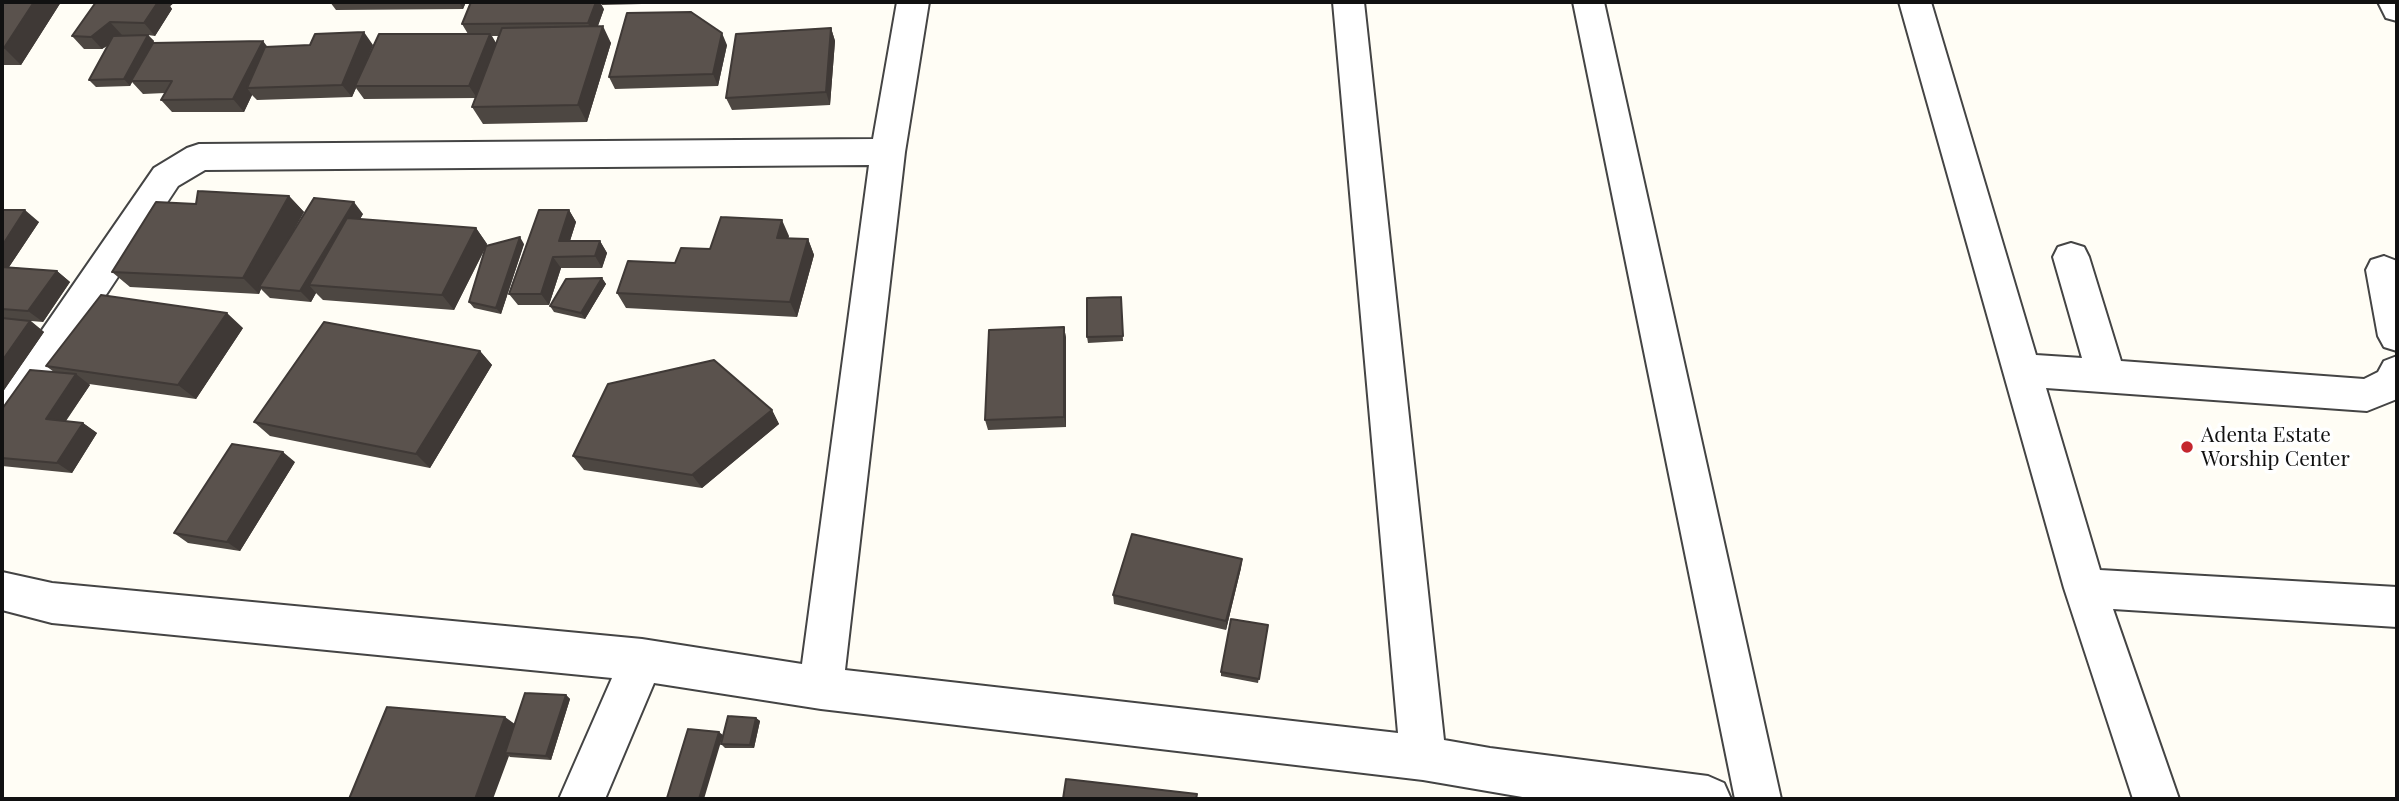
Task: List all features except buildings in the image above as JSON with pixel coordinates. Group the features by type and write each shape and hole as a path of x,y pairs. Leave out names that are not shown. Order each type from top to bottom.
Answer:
{"street":[{"path":"821,688 888,152 913,2"},
{"path":"1349,2 1423,758"},
{"path":"1588,2 1758,799"},
{"path":"1914,2 2085,588 2156,799"},
{"path":"2393,2 2397,10"},
{"path":"2,419 166,177 199,157 888,152"},
{"path":"2071,257 2106,376"},
{"path":"2385,270 2397,336"},
{"path":"2022,370 2367,395 2395,382 2397,372"},
{"path":"2085,588 2397,607"},
{"path":"2,591 52,603 642,660 821,688 1423,758 1491,785 1708,799"},
{"path":"582,799 642,660"}],"place":[{"name":"Adenta Estate Worship Center","path":"2187,447"}]}
